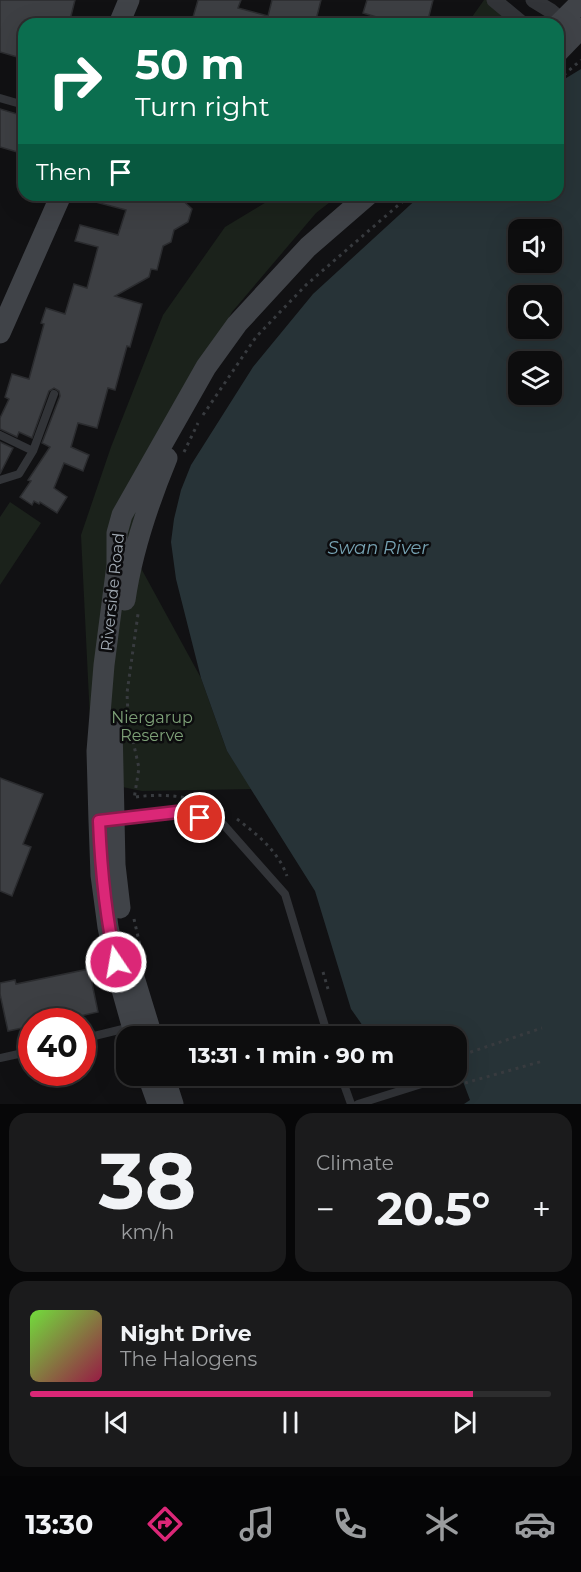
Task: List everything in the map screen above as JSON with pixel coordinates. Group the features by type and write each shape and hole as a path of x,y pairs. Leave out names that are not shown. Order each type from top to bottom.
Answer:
{"street":[{"path":"122,18 131,0"},
{"path":"131,0 132,18"},
{"path":"494,0 517,18"},
{"path":"533,0 559,18"},
{"path":"570,27 581,2"},
{"path":"0,299 45,201"},
{"path":"0,333 58,201"},
{"name":"Riverside Road","path":"112,819 97,751 104,665 117,565 117,533 122,515 200,376 237,324 308,247 361,201"},
{"name":"Riverside Road","path":"140,1026 108,927 101,875 112,819 112,720 118,649 137,542 154,489 184,423 237,342 311,258 377,201"},
{"path":"152,1086 158,1104"},
{"path":"167,1086 173,1104"}],"lane":[{"path":"0,98 18,103"},
{"path":"0,480 19,474 33,451 54,394"},
{"path":"0,435 33,451"},
{"path":"112,819 177,812 223,824 285,894 325,1026"},
{"path":"96,1037 116,1034"},
{"path":"0,1058 18,1054"},
{"path":"345,1086 351,1104"},
{"path":"358,1104 415,1086"}],"path":[{"path":"564,75 581,60"},
{"path":"182,457 200,418 256,337 306,285 403,201"},
{"path":"129,724 127,693 139,605"},
{"path":"112,819 136,796 139,768 131,735"},
{"path":"133,910 144,967"},
{"path":"467,1053 542,1028"},
{"path":"467,1083 543,1061"}],"green space":[{"path":"484,0 487,0 509,18 471,18"},
{"name":"Niergarup Reserve","path":"268,201 331,201 316,213 232,312 136,488 136,559 201,678 227,751 252,789 142,791 93,781 81,535 111,447 163,315 225,227"},
{"path":"10,502 41,523 0,585 0,517"}],"water":[{"name":"Swan River","path":"581,69 581,1104 464,1104 470,1100 465,1086 467,1086 467,1026 363,1026 351,1009 315,891 227,751 201,678 176,579 171,542 181,490 191,465 253,367 313,294 414,201 564,201 564,79"}],"building":[{"path":"0,0 75,0 70,18 18,18 18,57 0,52"},
{"path":"198,0 241,0 238,8 268,16 272,0 321,0 316,18 193,18"},
{"path":"367,0 433,0 428,18 380,18 363,13"},
{"path":"0,109 18,114 18,152 0,147"},
{"path":"92,201 183,201 192,209 188,222 174,230 171,242 163,246 157,270 151,269 149,277 115,296 142,304 115,390 108,388 97,428 78,423 71,447 89,455 83,471 64,463 54,488 67,497 57,513 40,502 39,504 34,501 32,505 20,497 31,481 28,480 50,447 42,443 60,396 59,391 54,388 49,391 32,438 19,432 17,437 0,429 0,418 9,399 5,397 12,374 29,379 46,308 65,314 74,284 87,288 98,247 75,241 80,225 118,235 126,210"},
{"path":"0,442 13,448 0,474"},
{"path":"0,778 43,794 23,844 31,847 12,896 0,891"},
{"path":"89,969 98,1012 96,1012 96,1008 18,1008 18,1029 8,1031 0,994 0,983 15,980 16,984"}],"route":[{"path":"116,962 108,927 101,875 99,821 177,812 200,818"}]}
